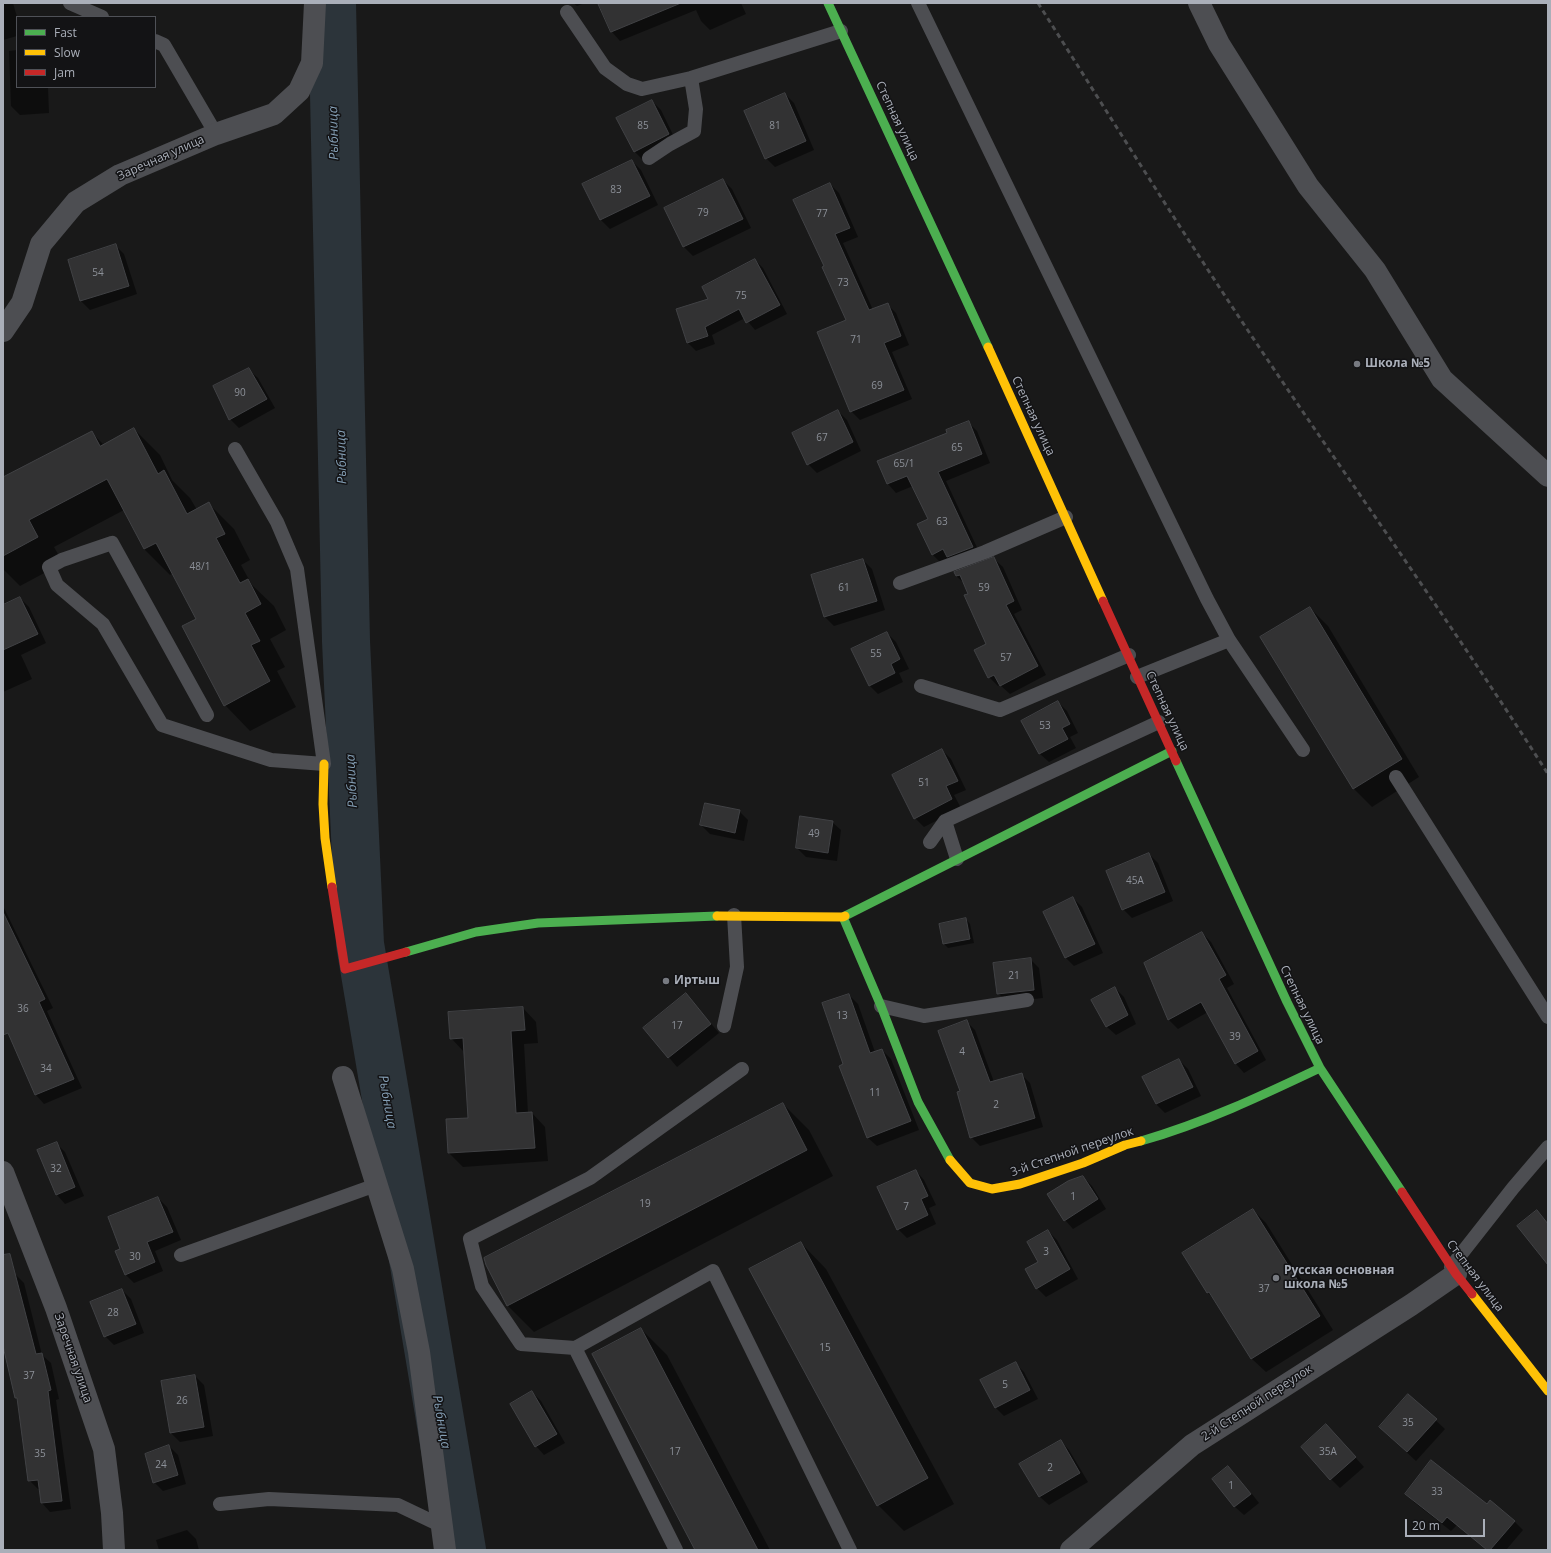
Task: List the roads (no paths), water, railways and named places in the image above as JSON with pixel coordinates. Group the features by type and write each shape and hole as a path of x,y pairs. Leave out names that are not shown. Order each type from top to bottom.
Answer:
{"street":[{"name":"Заречная улица","path":"3,331 22,303 41,244 76,202 120,175 216,134 274,114 299,91 312,63 316,3"},
{"name":"Степная улица","path":"828,3 1066,517 1287,1002 1320,1068 1454,1270 1548,1391"},
{"path":"1199,3 1219,44 1308,186 1375,270 1442,379 1548,476"},
{"path":"324,764 323,804 325,838 345,969 476,932 538,923 734,914 843,917 1172,751"},
{"name":"3-й Степной переулок","path":"843,917 918,1102 948,1156 970,1183 992,1189 1020,1184 1083,1163 1125,1145 1171,1132 1247,1103 1320,1068"},
{"path":"344,1077 403,1269 419,1352 445,1550"},
{"name":"Заречная улица","path":"3,1172 56,1308 104,1449 112,1513 114,1550"},
{"name":"2-й Степной переулок","path":"1071,1550 1192,1445 1412,1305 1454,1270"}],"lane":[{"path":"70,3 100,16"},
{"path":"918,3 1164,511 1229,640 1303,750"},
{"path":"567,12 605,68 627,84 642,89 691,78 841,32"},
{"path":"156,41 164,45 216,134"},
{"path":"649,158 670,144 694,131 696,109 691,78"},
{"path":"207,715 112,543 62,560 49,567 56,585 103,624 162,725 271,760 324,764 297,569 277,522 234,449"},
{"path":"900,583 985,552 1066,517"},
{"path":"1138,677 1229,640"},
{"path":"920,686 1000,710 1129,655"},
{"path":"930,842 945,821 1159,722"},
{"path":"1396,777 1548,1017"},
{"path":"945,821 958,859"},
{"path":"724,1026 737,967 734,914"},
{"path":"880,1006 924,1016 1027,1000"},
{"path":"742,1069 590,1178 470,1239 482,1286 521,1344 575,1348 713,1271 850,1550"},
{"path":"1454,1270 1518,1182 1548,1147"},
{"path":"181,1255 376,1185"},
{"path":"575,1348 676,1550"},
{"path":"220,1504 269,1499 398,1504 442,1526"}],"waterway":[{"name":"Рыбница","path":"332,3 346,641 360,944 462,1550"}],"railway":[{"path":"1038,3 1147,176 1231,304 1477,666 1548,774"}],"place":[{"name":"Школа №5","path":"1357,364"},
{"name":"Иртыш","path":"666,981"},
{"name":"Русская основная школа №5","path":"1276,1278"}]}
